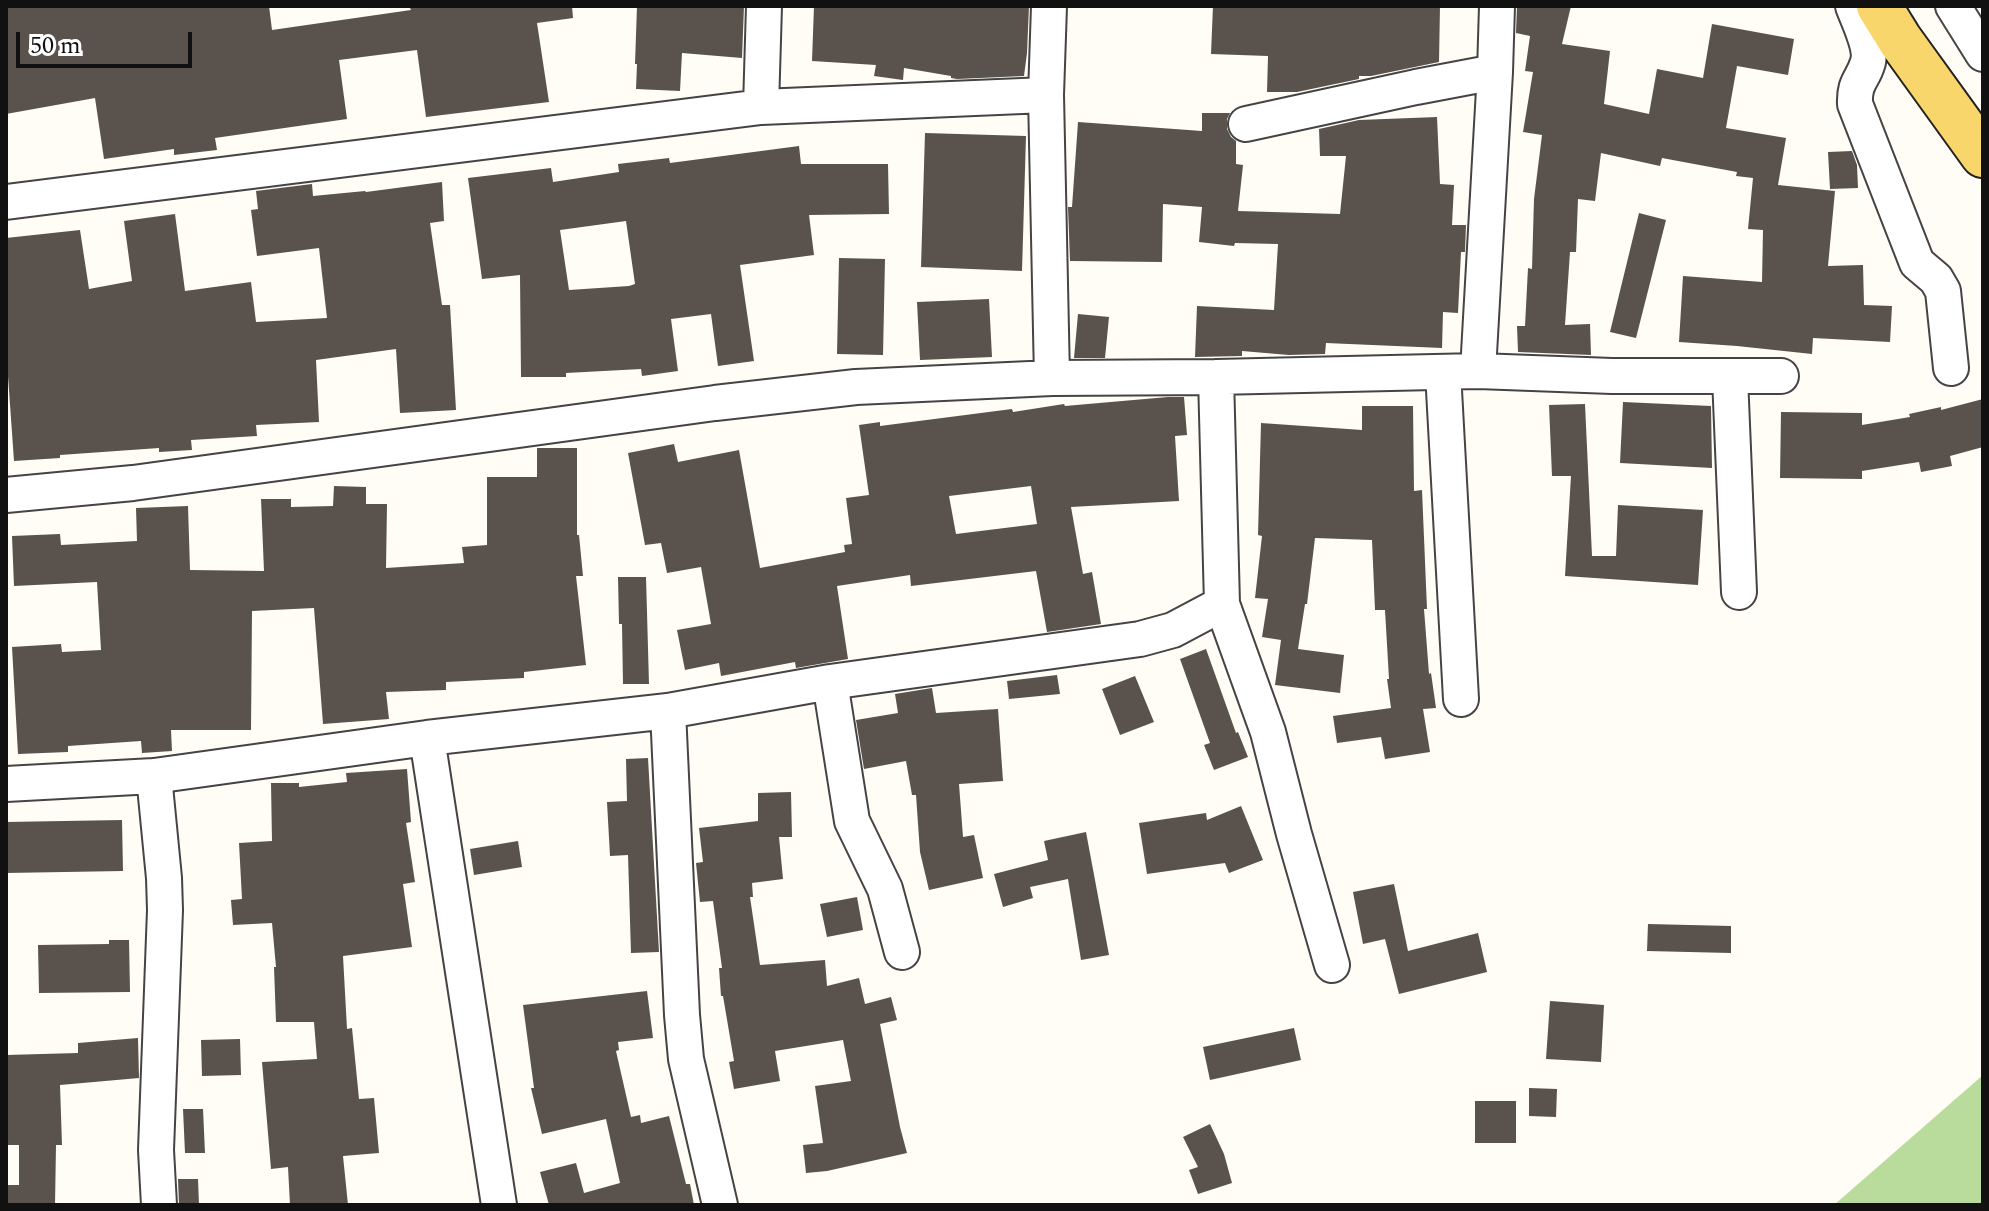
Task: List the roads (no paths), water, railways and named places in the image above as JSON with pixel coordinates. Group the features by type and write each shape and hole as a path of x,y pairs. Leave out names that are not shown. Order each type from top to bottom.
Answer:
{"main road":[{"path":"1900,21 1983,127"},
{"path":"1900,21 1983,155"}],"street":[{"path":"761,107 764,6"},
{"path":"1049,6 1046,95 1052,378"},
{"path":"1478,371 1497,6"},
{"path":"1853,6 1868,48 1869,61 1854,91 1855,104 1917,263 1936,279 1943,291 1951,368"},
{"path":"1953,6 1981,46"},
{"path":"1246,124 1495,72"},
{"path":"6,202 761,107 1046,95"},
{"path":"6,495 133,483 700,405 841,389 1052,378 1478,371 1781,376"},
{"path":"1443,372 1461,699"},
{"path":"1216,377 1222,604 1268,732 1332,965"},
{"path":"1730,377 1739,592"},
{"path":"6,784 154,776 427,738 668,711 830,682 1140,639 1173,630 1222,604"},
{"path":"830,682 852,821 885,889 902,952"},
{"path":"668,711 686,1059 720,1205"},
{"path":"427,738 499,1205"},
{"path":"154,776 165,910 156,1150 159,1205"}]}
